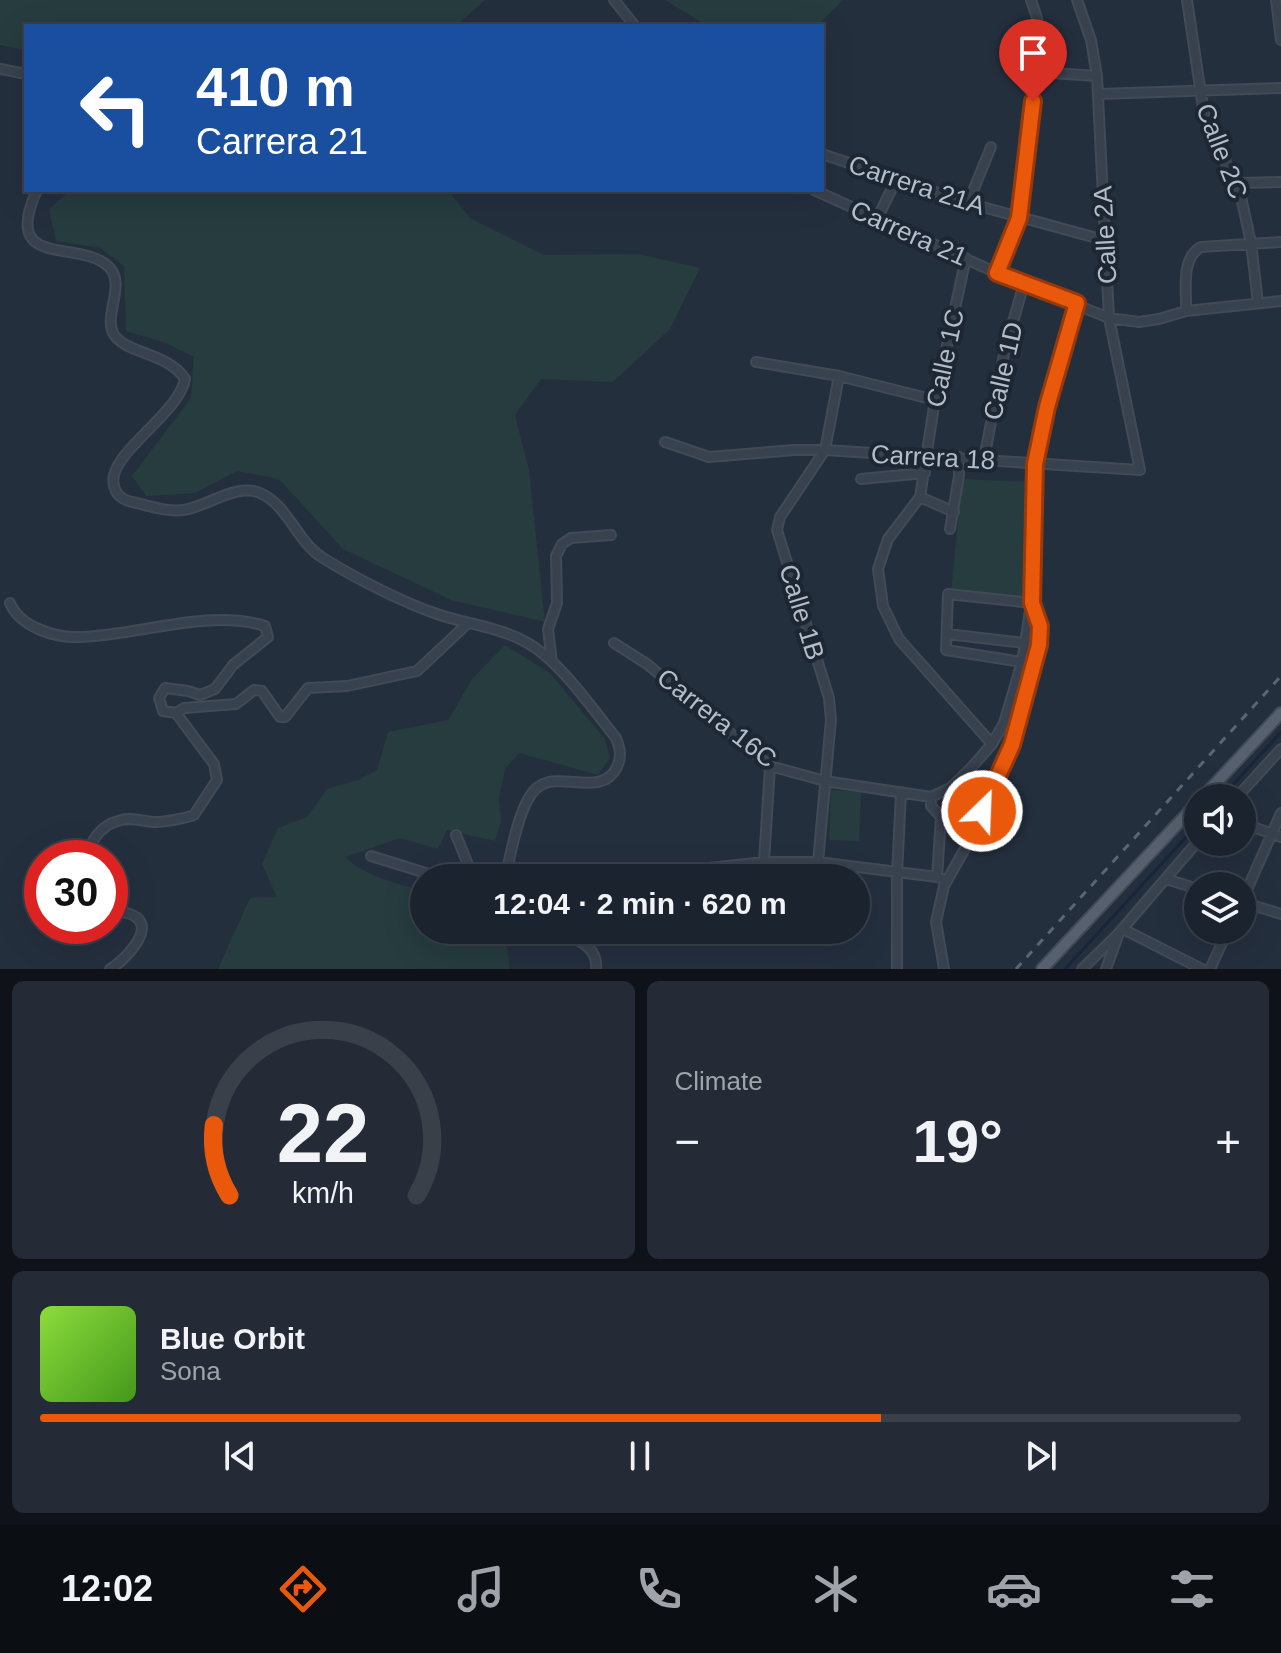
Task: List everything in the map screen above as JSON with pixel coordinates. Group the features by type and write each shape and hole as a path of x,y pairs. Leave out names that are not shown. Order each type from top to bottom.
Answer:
{"main road":[{"path":"1215,784 1281,713"},
{"path":"1042,969 1184,817"}],"street":[{"path":"614,0 633,24"},
{"path":"997,273 1019,218 1037,72 1037,18 1031,0"},
{"name":"Calle 2A","path":"1077,0 1091,40 1099,94 1109,318 1140,470"},
{"name":"Calle 2C","path":"1187,0 1205,121 1238,183 1251,243 1258,303"},
{"path":"1276,0 1281,40"},
{"path":"0,69 24,74"},
{"path":"1037,72 1097,76"},
{"path":"1099,94 1281,88"},
{"path":"968,203 991,147"},
{"name":"Carrera 21A","path":"824,155 968,203 1104,240"},
{"path":"877,219 896,180"},
{"path":"1238,183 1281,182"},
{"path":"36,192 23,215 23,232 28,241 41,248 105,263 114,271 113,333 122,343 179,369 185,379 183,391 172,407 120,461 113,481 118,495 127,501 174,511 188,510 243,491 257,492 278,506 309,547 322,558 405,601 526,641 552,663 616,738 620,760 613,774 604,781 585,784 550,781 530,794 509,864"},
{"name":"Carrera 21","path":"818,192 997,273 1109,318 1139,322 1186,311 1281,301"},
{"path":"1186,311 1189,258 1201,247 1281,242"},
{"name":"Calle 1C","path":"920,497 935,400 966,258"},
{"name":"Calle 1D","path":"984,459 1004,354 1024,283"},
{"path":"937,877 941,817 931,806 931,797 950,788 992,744 1007,716 1022,662 1032,603 1035,464 1047,407 1077,303"},
{"path":"756,362 839,376 935,400"},
{"name":"Calle 1B","path":"818,862 831,720 829,698 777,530 780,517 825,450 839,376"},
{"name":"Carrera 18","path":"665,442 709,457 825,450 1140,470"},
{"path":"950,529 959,457"},
{"path":"861,479 925,473"},
{"path":"954,512 920,497 888,539 878,569 883,606 899,639 992,744"},
{"path":"552,663 548,629 557,603 556,556 562,544 571,538 611,535"},
{"path":"1022,662 946,650 948,594 1032,603"},
{"path":"10,603 27,623 54,634 78,637 192,622 252,622 265,626 268,637 233,665 215,689 200,695 165,688 159,698 163,711 176,713 184,708 236,704 254,690 262,691 274,711 285,717 308,688 347,686 417,671 467,624"},
{"path":"944,969 936,922 947,880 972,836 1012,745 1039,645 1040,626 1032,603"},
{"path":"947,634 1025,643"},
{"name":"Carrera 16C","path":"614,643 647,664 770,766 825,781 931,797"},
{"path":"93,840 117,821 134,819 158,823 194,815 217,780 214,764 176,713"},
{"path":"1251,784 1277,759 1281,749"},
{"path":"764,862 770,766"},
{"path":"897,969 901,793"},
{"path":"1256,875 1277,835 1281,813"},
{"path":"1256,828 1277,835"},
{"path":"456,835 467,864"},
{"path":"371,856 410,868"},
{"path":"1082,969 1121,932 1185,856"},
{"path":"746,864 818,862 947,880"},
{"path":"1166,879 1184,885"},
{"path":"1256,906 1281,914"},
{"path":"110,969 125,958 142,932 136,917 128,915"},
{"path":"1106,969 1121,932"},
{"path":"1121,932 1202,969"},
{"path":"584,944 597,962 596,969"},
{"path":"1210,969 1222,944"}],"green space":[{"path":"0,0 485,0 458,24 24,24 24,50 0,45"},
{"path":"665,0 843,0 819,24 704,24"},
{"path":"68,192 450,192 470,218 544,255 638,254 700,268 670,329 613,382 541,379 515,415 529,470 545,622 451,600 343,549 279,479 237,471 195,493 146,496 132,476 191,398 194,357 166,343 126,331 124,266 100,248 56,241 49,209"},
{"path":"962,479 1029,482 1023,597 951,592"},
{"path":"505,645 550,673 605,739 610,758 598,775 519,753 505,769 499,798 501,821 495,841 447,830 438,849 400,838 346,857 371,874 410,887 410,944 500,944 507,947 510,969 218,969 250,898 277,897 262,864 278,828 307,817 327,789 358,780 377,770 388,732 448,720 473,678"},
{"path":"831,790 861,792 859,841 829,840"}],"waterway":[{"path":"1234,784 1281,732"},
{"path":"1065,969 1184,839"}],"railway":[{"path":"1016,969 1281,676"}],"route":[{"path":"982,811 1012,745 1039,645 1040,626 1032,603 1035,464 1047,407 1077,303 997,273 1019,218 1033,101"}]}
